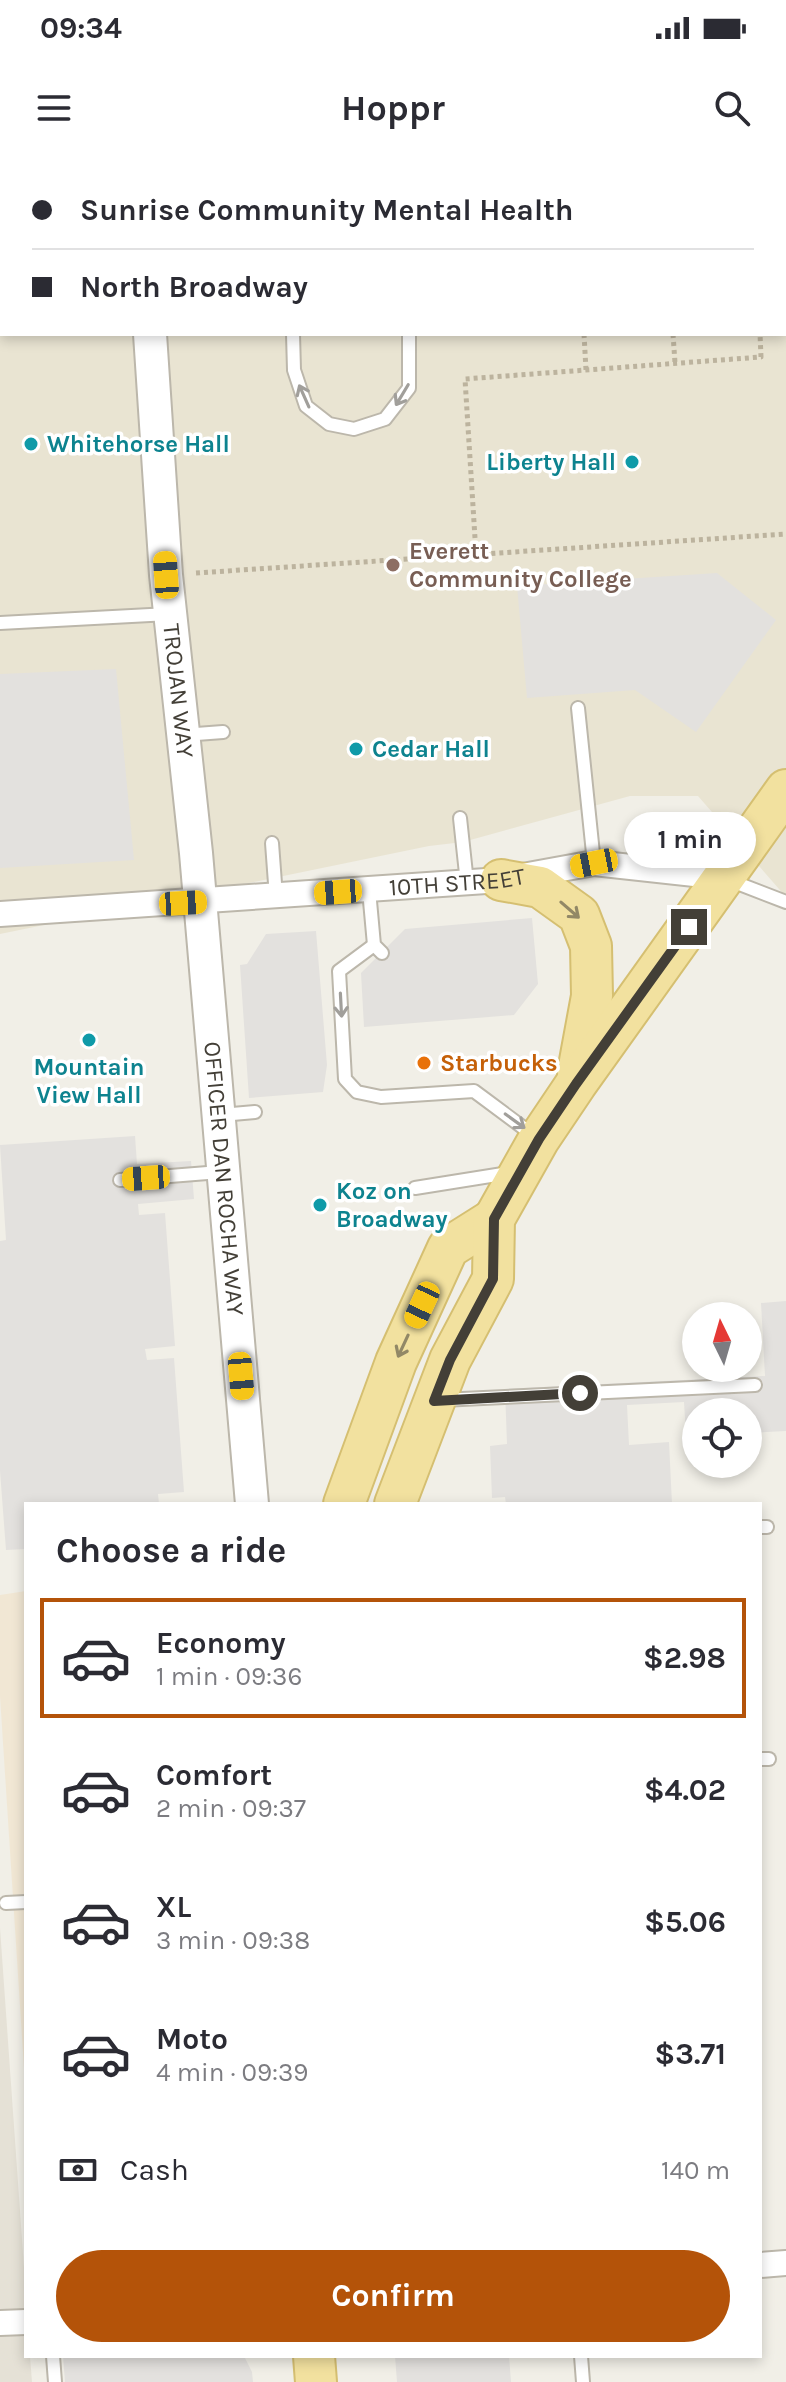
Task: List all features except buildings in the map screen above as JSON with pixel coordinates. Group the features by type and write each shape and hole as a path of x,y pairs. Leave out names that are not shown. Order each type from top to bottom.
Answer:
{"main road":[{"path":"396,1502 450,1360 493,1279 494,1219 530,1155 576,1084 786,790"},
{"path":"484,881 540,887 579,915 591,946 592,996 576,1084"},
{"path":"345,1502 396,1362 448,1248 494,1219"},
{"path":"314,2358 316,2382"}],"street":[{"name":"TROJAN WAY","path":"150,336 166,575 200,902"},
{"name":"10TH STREET","path":"0,914 484,881 594,863 722,877"},
{"name":"OFFICER DAN ROCHA WAY","path":"200,902 252,1502"},
{"path":"762,2265 786,2263"},
{"path":"0,2323 24,2322"}],"lane":[{"path":"293,336 294,370 306,406 329,424 354,429 385,419 409,388 409,336"},
{"path":"0,623 170,614"},
{"path":"578,708 594,863"},
{"path":"183,735 223,732"},
{"path":"460,818 484,881"},
{"path":"272,843 276,897"},
{"path":"722,877 786,902"},
{"path":"369,890 378,949 339,971 345,1079 357,1092 381,1097 474,1091 530,1155 415,1188"},
{"path":"218,1115 255,1112"},
{"path":"120,1180 223,1172"},
{"path":"434,1401 755,1385"},
{"path":"6,1903 24,1902"},
{"path":"53,2358 55,2382"},
{"path":"581,2358 583,2382"}],"path":[{"path":"584,336 586,370"},
{"path":"673,336 675,363"},
{"path":"476,555 465,379 761,357 760,336"},
{"path":"166,575 786,534"}],"shaded area":[{"name":"Everett Community College","path":"0,336 786,336 786,897 698,796 630,796 463,842 429,846 0,934"},
{"path":"717,573 776,620 696,732 635,690 527,698 517,586"},
{"path":"116,669 134,860 0,868 0,674"},
{"path":"532,918 538,984 514,1015 364,1027 361,973 405,929"},
{"path":"316,931 327,1065 323,1092 249,1098 240,965 247,964 266,934"},
{"path":"135,1136 137,1164 191,1161 194,1199 138,1204 139,1215 165,1213 175,1346 145,1349 147,1360 174,1358 184,1492 158,1494 159,1502 24,1502 24,1549 6,1550 0,1471 0,1241 6,1240 0,1145"},
{"path":"786,1301 786,1431 762,1432 762,1398 682,1398 682,1402 627,1405 629,1445 669,1442 672,1502 506,1502 505,1497 492,1498 490,1446 507,1444 505,1389 682,1380 762,1382 762,1376 765,1376 762,1303"},
{"path":"24,1591 24,2068 0,1696 0,1595"},
{"path":"0,1928 24,2268 24,2358 30,2358 32,2382 0,2382"},
{"path":"63,2358 245,2358 253,2382 65,2382"},
{"path":"395,2358 509,2358 511,2382 397,2382"}],"place":[{"name":"Whitehorse Hall","path":"31,444"},
{"name":"Liberty Hall","path":"632,462"},
{"name":"Everett Community College","path":"393,565"},
{"name":"Cedar Hall","path":"356,749"},
{"name":"Mountain View Hall","path":"89,1040"},
{"name":"Starbucks","path":"424,1063"},
{"name":"Koz on Broadway","path":"320,1205"}],"route":[{"path":"580,1393 434,1401 450,1360 493,1279 494,1219 539,1139 689,927"}]}
